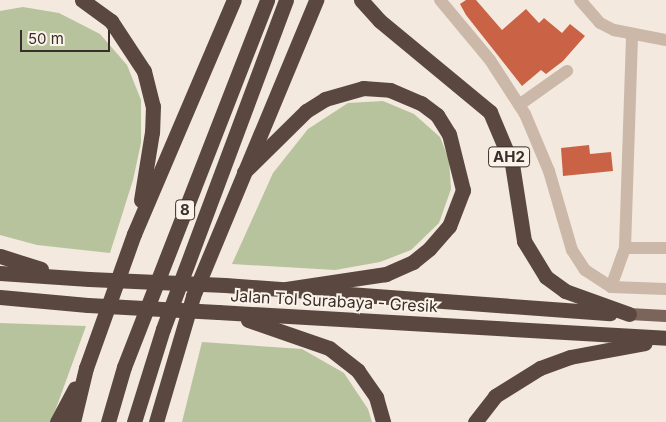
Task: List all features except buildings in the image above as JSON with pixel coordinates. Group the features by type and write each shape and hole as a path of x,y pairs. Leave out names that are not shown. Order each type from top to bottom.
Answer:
{"highway":[{"path":"82,0 111,21 130,45 144,71 153,106 150,159 134,234"},
{"path":"72,422 86,368 134,234 234,0"},
{"name":"8","path":"108,422 124,367 267,0"},
{"name":"8","path":"134,422 163,328 286,0"},
{"path":"156,422 193,296 316,0"},
{"name":"AH2","path":"361,0 388,28 490,112 500,129 512,164 524,241 546,277 565,291 629,314"},
{"path":"244,172 306,111 325,99 363,88 390,90 421,103 437,115 449,134 463,190 449,226 430,249 413,262 386,274 286,289"},
{"path":"0,256 82,279"},
{"name":"Jalan Tol Surabaya - Gresik","path":"0,273 286,289 629,314"},
{"name":"Jalan Tol Surabaya - Gresik","path":"4,298 88,305 666,339"},
{"path":"218,312 285,330 329,348 358,371 376,397 383,422"},
{"path":"475,422 495,396 540,368 570,356 666,339"},
{"path":"57,422 86,368"},
{"path":"162,398 164,422"}],"main road":[{"path":"629,314 666,316"}],"street":[{"path":"440,0 490,60 519,105 549,171 572,250 585,270 612,287 666,289"},
{"path":"580,0 600,22 632,34 666,40"},
{"path":"612,287 625,248 632,34"},
{"path":"519,105 567,71"},
{"path":"625,248 666,248"}],"green space":[{"path":"23,7 59,13 100,34 127,65 141,100 141,143 133,180 110,253 37,245 0,235 0,11"},
{"path":"383,101 414,114 440,137 449,160 451,189 439,223 411,250 380,262 335,270 232,264 273,173 308,129 348,103"},
{"path":"0,323 86,326 51,422 0,422"},
{"path":"202,342 302,349 344,373 368,409 372,422 182,422"}]}
